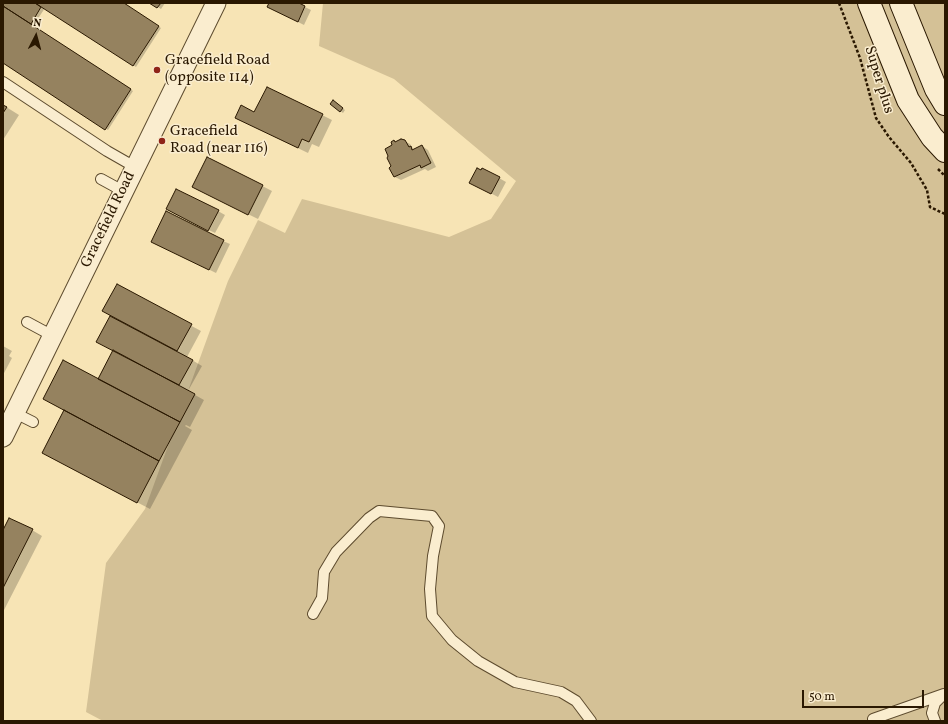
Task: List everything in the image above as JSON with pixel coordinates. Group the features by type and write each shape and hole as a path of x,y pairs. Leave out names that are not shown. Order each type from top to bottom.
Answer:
{"main road":[{"path":"869,3 908,100 932,137 945,151"},
{"path":"901,3 936,89 945,104"}],"street":[{"name":"Gracefield Road","path":"3,436 216,3"}],"lane":[{"path":"3,82 107,151 136,167"},
{"path":"101,179 123,191"},
{"path":"27,322 53,336"},
{"path":"15,413 33,422"},
{"path":"313,614 322,598 324,572 336,552 369,518 379,511 432,516 439,526 433,556 430,589 432,616 452,640 478,661 515,682 560,692 576,701 591,721"},
{"path":"873,719 944,694"},
{"path":"935,721 932,713 935,703 944,694"}],"path":[{"name":"Super plus","path":"839,3 860,58 876,118 889,137 911,163 927,190 930,207 945,214"}],"shaded area":[{"path":"323,3 945,3 945,721 103,721 86,712 106,563 145,509 228,281 258,220 285,233 302,199 449,237 491,219 516,181 394,79 319,46"}],"building":[{"path":"3,3 35,3 41,7 31,24 3,6"},
{"path":"35,3 124,3 159,26 133,66"},
{"path":"149,3 161,3 157,8"},
{"path":"269,3 299,3 305,6 298,22 267,7"},
{"path":"3,6 131,89 105,130 3,63"},
{"path":"267,87 323,114 309,142 302,139 298,148 235,118 241,105 254,112"},
{"path":"333,100 343,108 340,112 330,104"},
{"path":"3,105 7,107 3,113"},
{"path":"401,139 405,140 409,147 411,146 412,150 422,145 431,163 421,168 420,165 394,177 389,168 391,166 385,149 392,145 391,142 394,140 395,142"},
{"path":"207,157 263,185 248,215 192,187"},
{"path":"477,168 481,170 482,168 500,177 491,194 469,183"},
{"path":"176,189 219,210 208,231 166,209"},
{"path":"166,211 224,240 209,270 151,242"},
{"path":"117,284 192,324 177,351 102,311"},
{"path":"110,316 193,360 179,385 96,342"},
{"path":"113,350 195,394 180,422 98,379"},
{"path":"63,360 180,422 159,461 43,399"},
{"path":"64,410 159,461 137,503 42,453"},
{"path":"9,518 33,529 3,588 3,530"}],"place":[{"name":"Gracefield Road (opposite 114)","path":"157,70"},
{"name":"Gracefield Road (near 116)","path":"162,141"}]}
